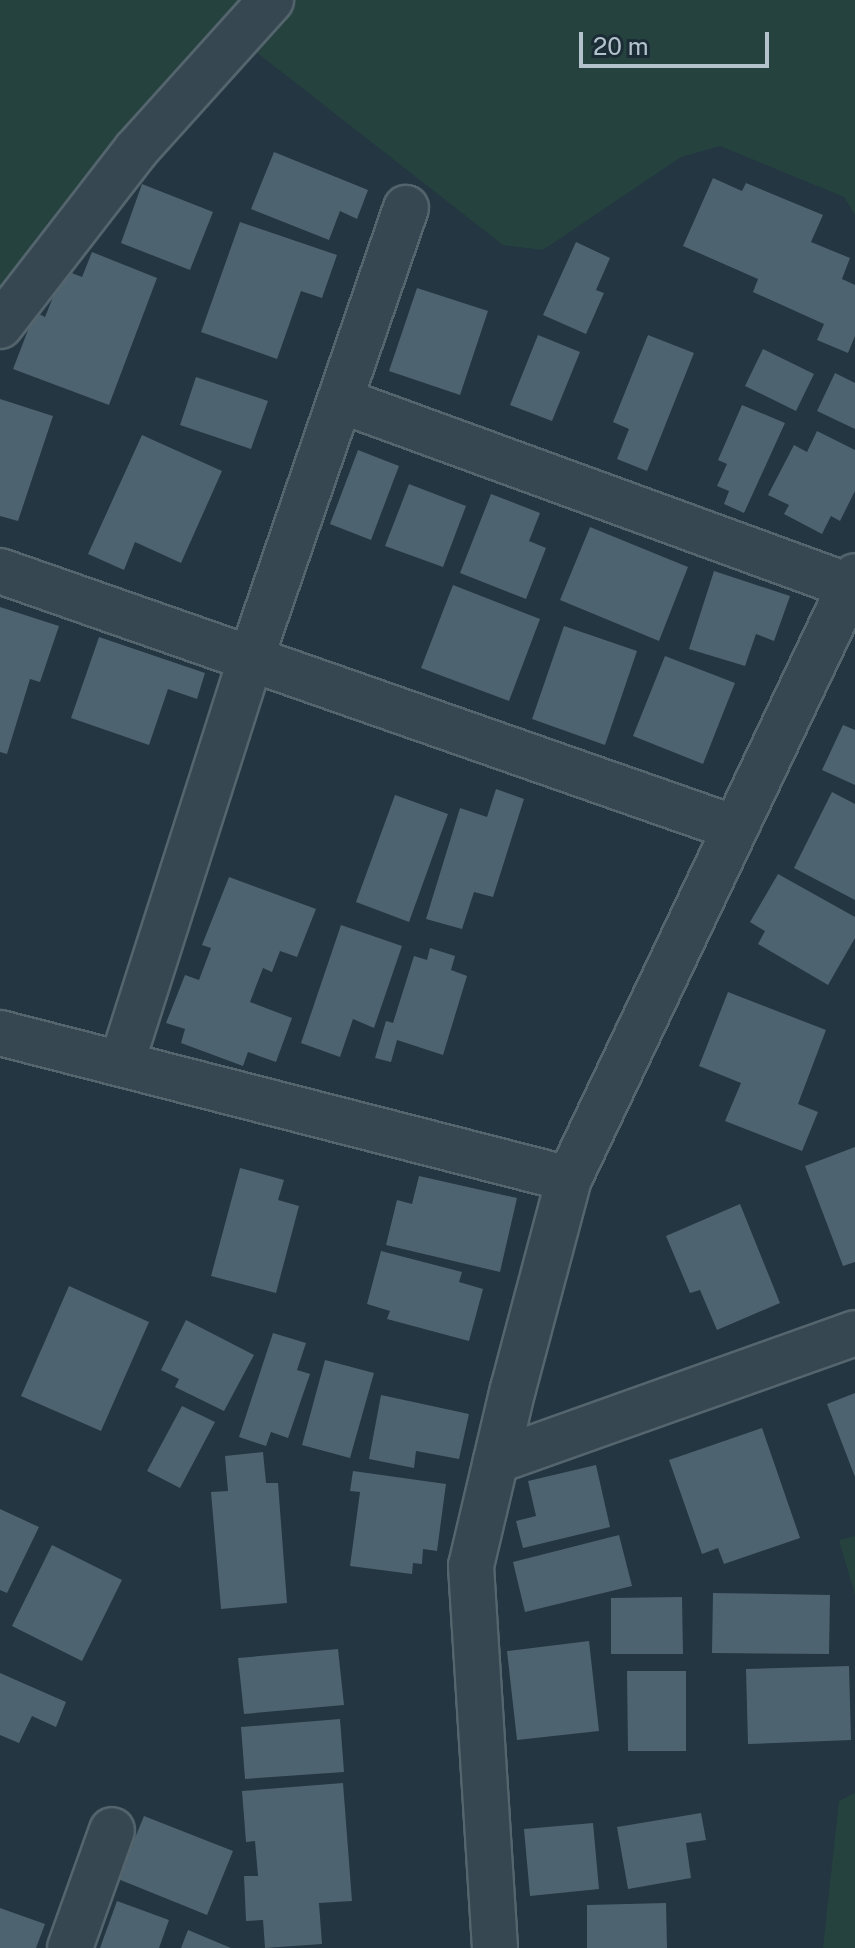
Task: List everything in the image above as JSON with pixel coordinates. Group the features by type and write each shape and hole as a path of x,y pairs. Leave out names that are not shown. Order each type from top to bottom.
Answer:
{"street":[{"path":"0,326 136,150 271,0"},
{"path":"122,1062 251,658 406,208"},
{"path":"342,401 852,581 732,827 569,1179 471,1566 495,1948"},
{"path":"0,571 732,827"},
{"path":"0,1033 569,1179"},
{"path":"496,1461 855,1333"},
{"path":"70,1948 112,1830"}],"green space":[{"path":"0,0 855,0 855,215 844,197 720,146 681,157 543,250 503,245 228,30 0,302"},
{"path":"855,1536 855,1595 839,1540"},
{"path":"855,1793 855,1948 823,1948 839,1801"}],"building":[{"path":"274,152 368,190 357,219 340,211 329,240 251,209"},
{"path":"713,178 742,191 746,183 823,215 811,242 850,258 842,279 855,285 855,336 848,353 817,340 824,324 753,292 758,279 683,246"},
{"path":"142,184 213,212 190,270 121,243"},
{"path":"240,222 337,255 322,298 301,291 277,359 201,332"},
{"path":"576,242 610,258 596,290 604,293 586,334 543,315"},
{"path":"92,252 157,278 109,405 13,369 35,312 45,317 64,270 82,277"},
{"path":"417,288 488,311 460,395 389,371"},
{"path":"538,335 580,352 552,421 510,405"},
{"path":"648,335 694,353 647,471 617,459 629,429 613,422"},
{"path":"763,349 814,374 796,411 745,386"},
{"path":"835,373 855,383 855,429 817,411"},
{"path":"196,377 268,401 251,449 180,425"},
{"path":"0,399 53,416 18,521 0,516"},
{"path":"742,405 785,423 744,513 724,504 729,491 717,486 727,464 718,460"},
{"path":"817,431 855,450 855,491 840,521 831,516 822,534 784,514 789,505 768,495 794,445 807,452"},
{"path":"142,435 222,471 181,563 135,542 124,570 88,554"},
{"path":"358,450 399,466 371,540 330,524"},
{"path":"409,484 466,506 443,567 385,546"},
{"path":"491,494 540,513 529,541 546,548 526,599 460,573"},
{"path":"590,527 688,567 659,641 560,600"},
{"path":"714,571 790,596 774,641 756,634 745,666 689,649"},
{"path":"453,585 540,619 509,701 421,668"},
{"path":"0,607 59,626 40,682 30,679 7,754 0,752"},
{"path":"564,626 637,651 605,745 532,719"},
{"path":"99,637 205,673 197,699 168,689 149,745 71,718"},
{"path":"665,656 735,683 703,764 633,736"},
{"path":"843,725 855,730 855,785 822,770"},
{"path":"496,789 524,799 493,897 474,892 462,929 426,919 460,808 487,817"},
{"path":"832,792 855,804 855,900 794,868"},
{"path":"395,795 448,814 409,922 356,902"},
{"path":"778,874 855,917 855,938 828,985 758,944 765,931 750,922"},
{"path":"229,877 316,909 297,957 280,951 272,972 263,968 250,1002 292,1018 276,1062 248,1052 243,1066 181,1043 185,1029 166,1023 185,975 199,980 211,948 202,945"},
{"path":"341,925 402,946 374,1028 353,1019 340,1057 301,1043"},
{"path":"430,948 455,956 451,970 467,976 443,1055 397,1040 391,1062 375,1058 386,1021 393,1023 414,956 427,960"},
{"path":"728,992 826,1030 798,1104 818,1112 802,1151 725,1121 741,1083 699,1066"},
{"path":"855,1147 855,1262 843,1266 805,1166"},
{"path":"240,1168 284,1180 278,1200 299,1206 276,1293 211,1276"},
{"path":"419,1176 517,1198 500,1272 386,1245 397,1200 412,1204"},
{"path":"740,1204 780,1303 717,1330 700,1290 690,1293 666,1236"},
{"path":"381,1251 462,1272 459,1282 483,1289 469,1341 387,1319 390,1311 367,1304"},
{"path":"69,1286 149,1322 101,1431 21,1396"},
{"path":"186,1320 254,1355 224,1411 175,1387 179,1379 161,1370"},
{"path":"273,1333 306,1343 297,1370 310,1374 288,1438 271,1432 266,1446 239,1437"},
{"path":"325,1360 374,1373 350,1458 302,1445"},
{"path":"855,1393 855,1477 827,1404"},
{"path":"381,1395 469,1414 459,1459 416,1451 414,1468 369,1459"},
{"path":"182,1406 215,1422 180,1488 147,1471"},
{"path":"762,1428 800,1538 724,1564 718,1548 702,1554 669,1460"},
{"path":"263,1452 266,1483 278,1483 287,1603 221,1609 211,1492 228,1491 225,1456"},
{"path":"596,1465 610,1527 523,1548 516,1521 536,1516 528,1481"},
{"path":"353,1471 446,1484 437,1551 423,1549 422,1564 413,1563 412,1574 350,1566 360,1492 350,1491"},
{"path":"0,1509 39,1527 7,1593 0,1590"},
{"path":"619,1535 632,1586 525,1612 513,1562"},
{"path":"52,1545 122,1580 82,1661 12,1626"},
{"path":"713,1593 830,1595 829,1654 712,1653"},
{"path":"682,1597 683,1654 611,1654 611,1598"},
{"path":"589,1641 599,1731 517,1740 507,1651"},
{"path":"338,1649 344,1705 244,1714 238,1658"},
{"path":"849,1666 851,1740 748,1744 746,1669"},
{"path":"627,1671 686,1671 686,1751 628,1751"},
{"path":"0,1673 66,1702 56,1727 32,1716 19,1743 0,1735"},
{"path":"340,1719 344,1772 245,1779 241,1727"},
{"path":"343,1783 352,1901 319,1903 322,1944 265,1948 263,1920 246,1921 244,1876 258,1876 255,1841 246,1842 242,1791"},
{"path":"701,1813 706,1840 686,1843 691,1878 628,1889 617,1827"},
{"path":"144,1816 233,1851 207,1915 118,1879"},
{"path":"593,1823 599,1889 530,1896 524,1829"},
{"path":"117,1901 169,1920 159,1948 100,1948"},
{"path":"666,1903 667,1948 587,1948 587,1905"},
{"path":"0,1908 45,1924 36,1948 0,1948"},
{"path":"188,1930 231,1948 181,1948"}]}
